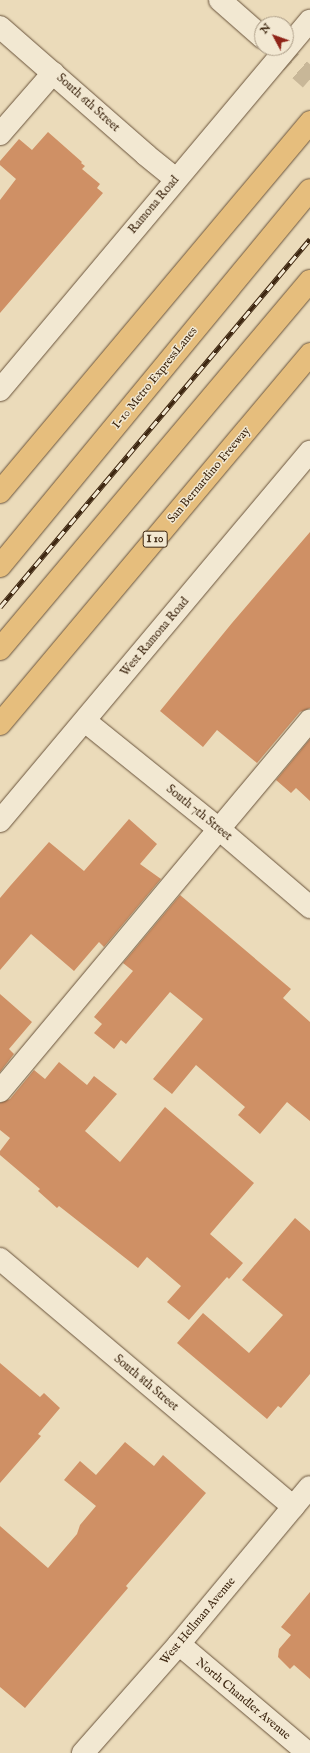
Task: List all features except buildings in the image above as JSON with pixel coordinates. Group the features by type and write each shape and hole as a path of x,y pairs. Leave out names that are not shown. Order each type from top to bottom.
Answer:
{"highway":[{"path":"0,492 310,122"},
{"name":"I-10 Metro ExpressLanes","path":"0,566 310,190"},
{"path":"0,649 310,281"},
{"name":"San Bernardino Freeway","path":"0,724 310,354"}],"street":[{"path":"220,0 254,30"},
{"name":"Ramona Road","path":"0,390 310,21"},
{"name":"South 6th Street","path":"0,27 146,156 176,179"},
{"path":"0,134 53,73"},
{"name":"West Ramona Road","path":"0,821 310,452"},
{"path":"0,1091 310,720"},
{"name":"South 7th Street","path":"85,721 219,829 310,907"},
{"name":"South 8th Street","path":"0,1259 293,1507"},
{"name":"West Hellman Avenue","path":"83,1753 179,1644 310,1488"},
{"name":"North Chandler Avenue","path":"179,1644 308,1753"}],"tunnel":[{"path":"284,56 310,79"}],"railway":[{"path":"0,607 310,239"}]}
